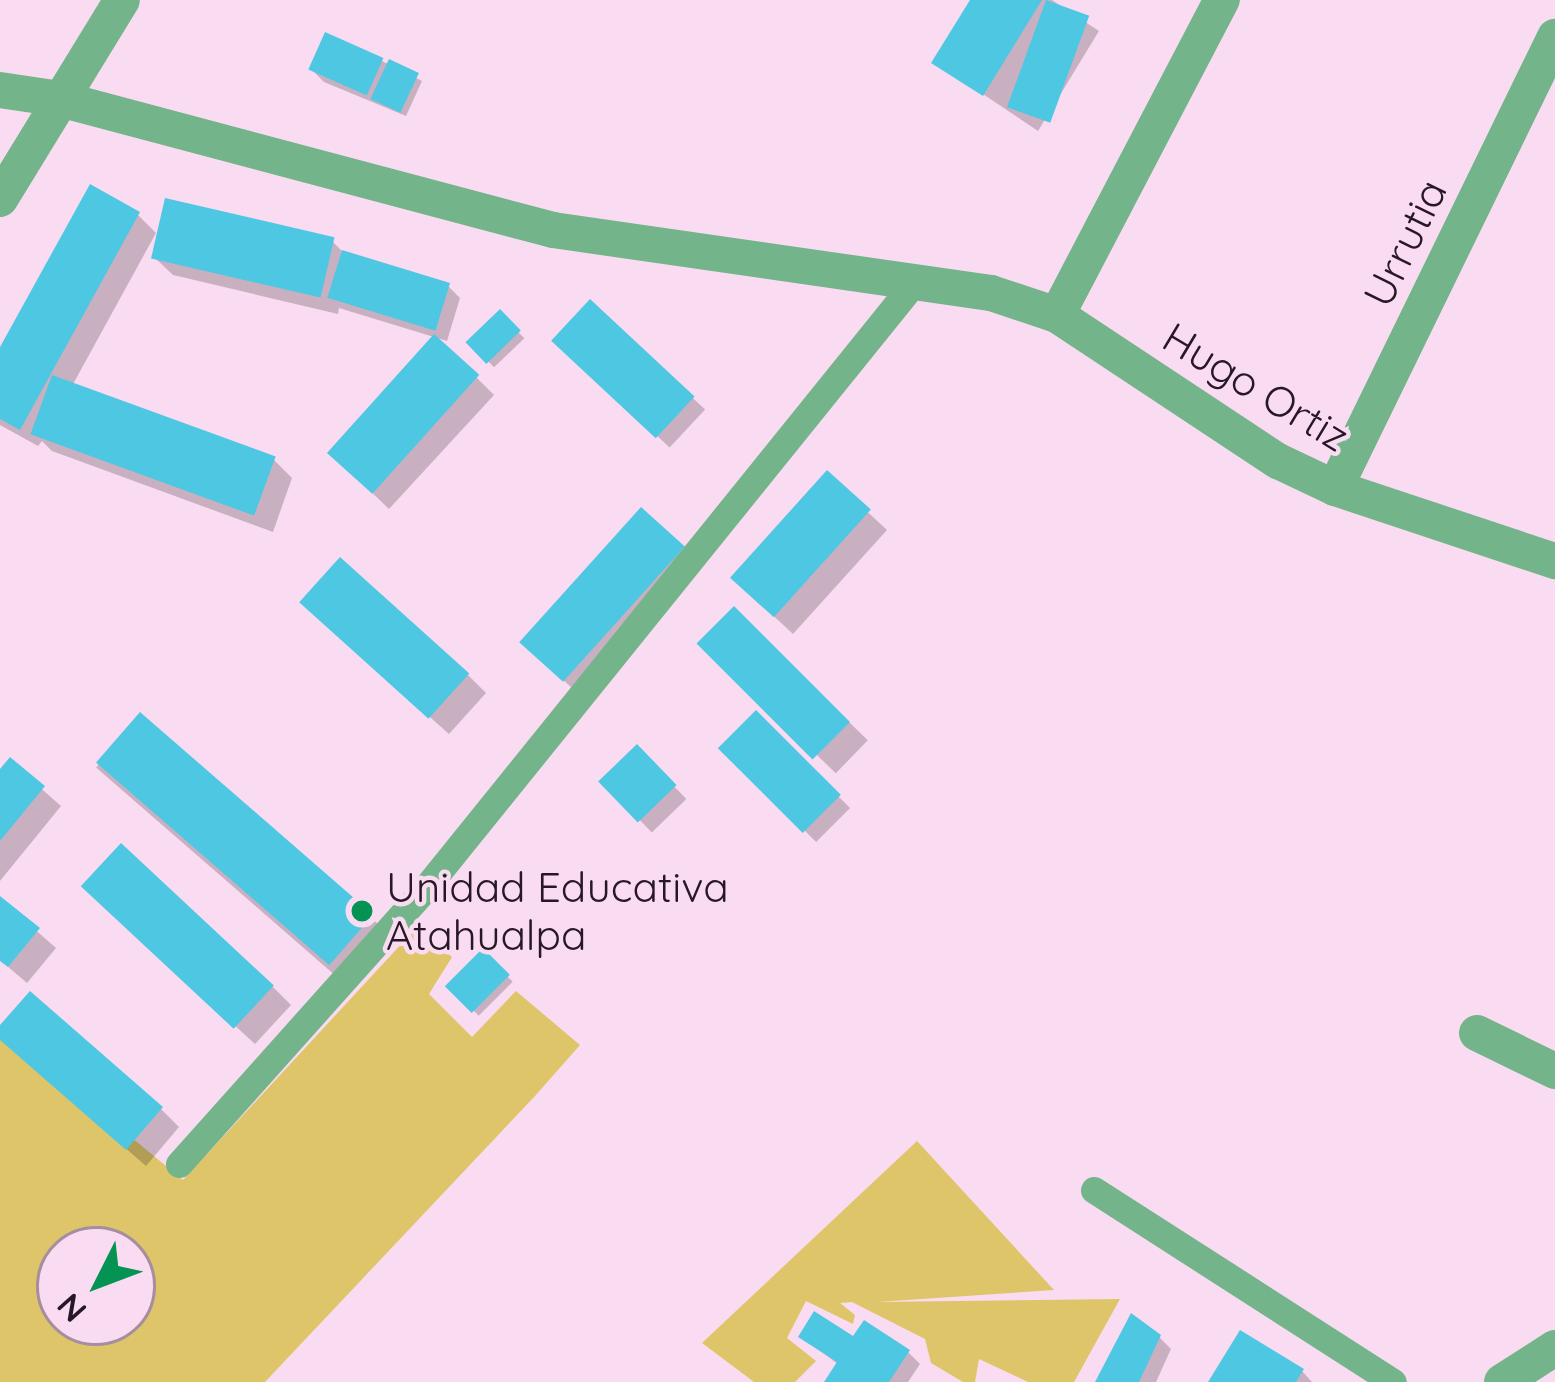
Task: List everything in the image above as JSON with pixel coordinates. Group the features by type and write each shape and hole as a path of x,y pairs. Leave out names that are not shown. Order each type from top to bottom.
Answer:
{"street":[{"path":"0,199 122,0"},
{"path":"1058,315 1222,0"},
{"name":"Urrutia","path":"1335,488 1555,37"},
{"name":"Hugo Ortiz","path":"0,90 60,99 553,230 992,293 1058,315 1278,461 1335,488 1555,561"},
{"path":"1477,1033 1555,1071"},
{"path":"1502,1382 1555,1348"}],"lane":[{"path":"179,1164 424,890 913,284"},
{"path":"1094,1190 1393,1382"}],"shaded area":[{"path":"417,927 452,957 429,994 472,1037 516,991 580,1045 265,1382 0,1382 0,1029 183,1180"},
{"path":"917,1141 1054,1290 877,1302 1120,1299 1074,1382 1028,1382 979,1359 975,1382 963,1382 931,1363 925,1339 852,1302 840,1303 855,1315 853,1324 806,1301 787,1338 816,1361 795,1382 754,1382 702,1343"}],"building":[{"path":"970,0 1042,0 983,96 931,63"},
{"path":"1046,0 1089,16 1050,123 1007,107"},
{"path":"325,32 383,58 367,95 308,69"},
{"path":"389,59 419,73 400,113 370,99"},
{"path":"90,184 140,212 20,430 0,419 0,347"},
{"path":"165,198 335,237 321,298 151,258"},
{"path":"342,250 450,283 435,331 327,298"},
{"path":"590,299 695,397 656,438 551,341"},
{"path":"500,309 521,331 486,364 465,342"},
{"path":"434,334 479,375 372,494 327,453"},
{"path":"52,375 276,456 254,516 30,434"},
{"path":"827,470 871,509 774,617 730,578"},
{"path":"641,507 685,546 563,682 519,642"},
{"path":"340,557 469,673 428,719 299,602"},
{"path":"734,606 850,722 812,759 697,643"},
{"path":"756,710 841,795 803,833 718,748"},
{"path":"140,712 373,915 329,965 96,763"},
{"path":"637,744 677,785 638,823 598,782"},
{"path":"10,757 45,786 0,841 0,769"},
{"path":"121,843 274,986 234,1029 81,886"},
{"path":"0,896 40,928 8,967 0,961"},
{"path":"483,948 510,975 472,1013 445,986"},
{"path":"30,991 163,1107 126,1150 0,1040 0,1025"},
{"path":"814,1311 853,1336 864,1320 910,1350 889,1382 824,1382 837,1362 798,1337"},
{"path":"1131,1313 1161,1335 1139,1382 1095,1382"},
{"path":"1240,1330 1304,1369 1296,1382 1208,1382"}],"place":[{"name":"Unidad Educativa Atahualpa","path":"362,911"}]}
